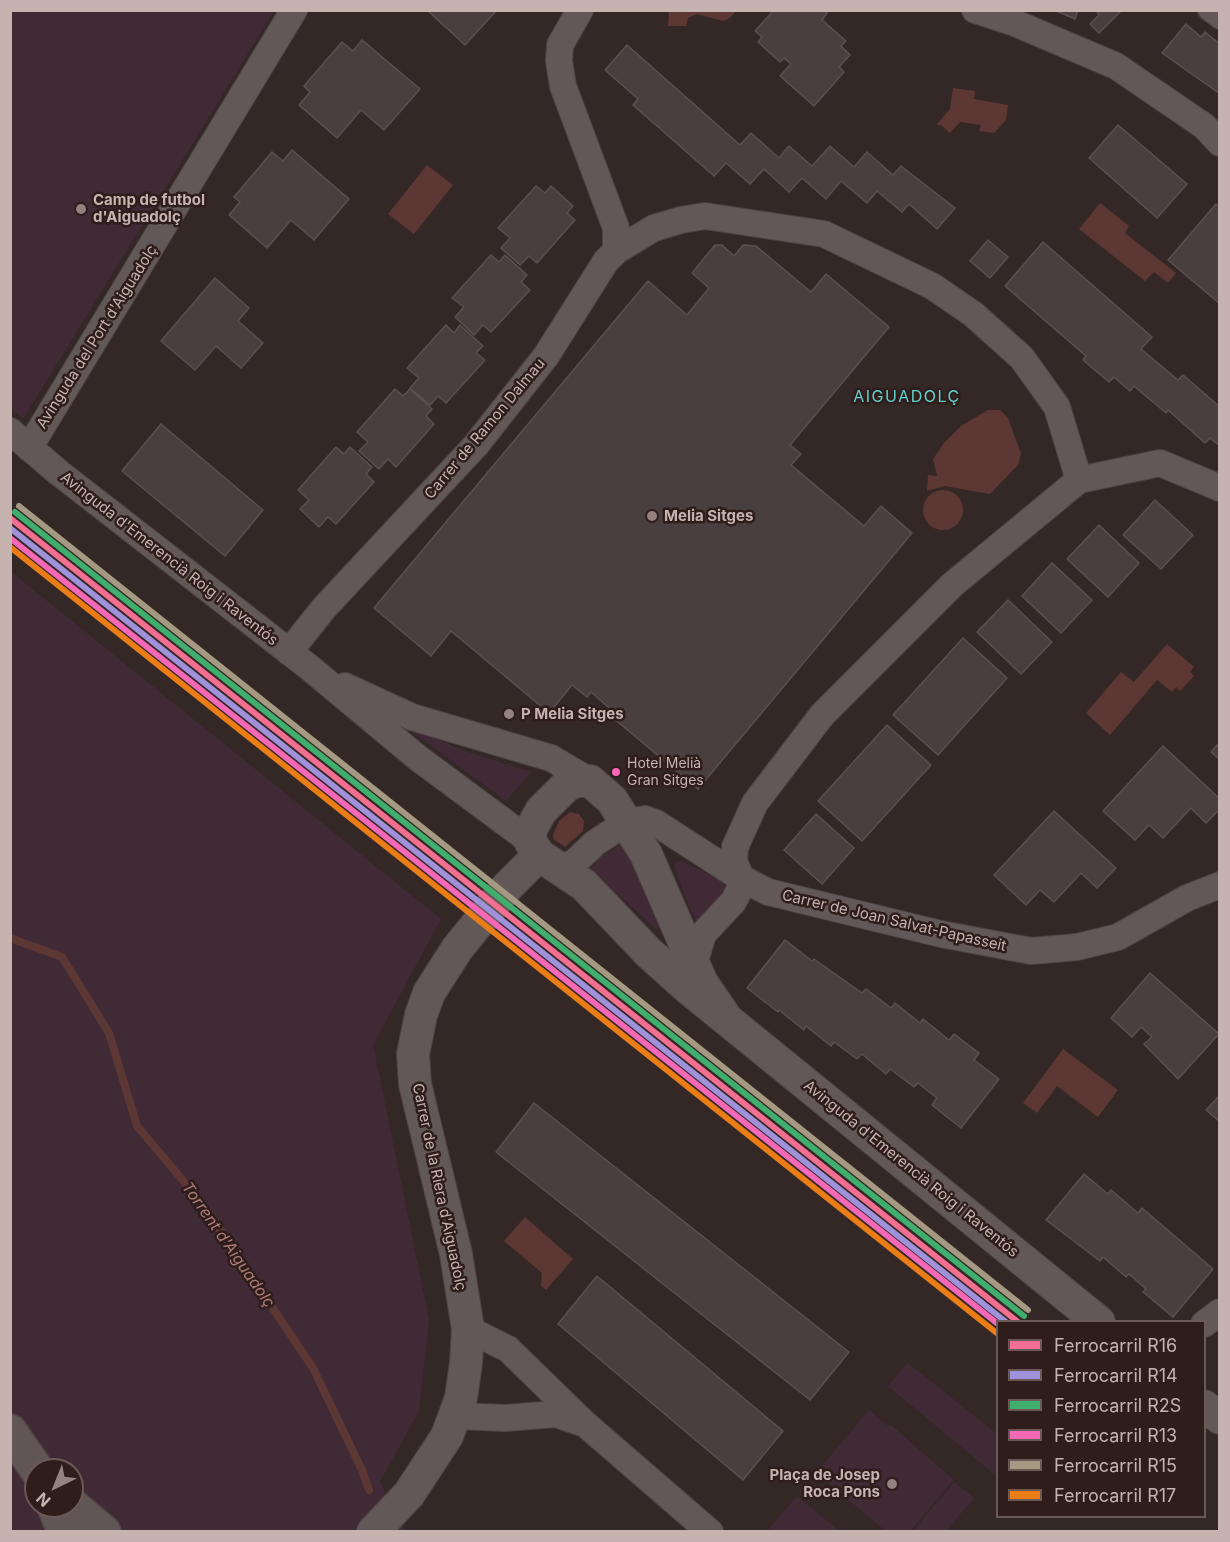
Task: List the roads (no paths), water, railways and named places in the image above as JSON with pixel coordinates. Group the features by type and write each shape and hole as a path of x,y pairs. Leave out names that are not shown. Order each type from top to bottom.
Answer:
{"main road":[{"path":"10,1431 29,1458"},
{"path":"84,1515 104,1532"}],"street":[{"name":"Avinguda del Port d'Aiguadolç","path":"29,448 294,10"},
{"path":"580,10 560,45 559,61 563,86 616,228 616,251"},
{"path":"975,10 1015,23 1116,66 1204,126 1220,143"},
{"path":"1208,10 1220,19"},
{"name":"Carrer de Ramon Dalmau","path":"289,652 324,608 476,445 546,357 594,278 616,251 654,228 681,219 705,216 824,234 932,286 973,314 1022,358 1057,407 1079,480"},
{"name":"Avinguda d'Emerencià Roig i Raventós","path":"10,431 310,668 418,758 594,894 666,970 1097,1320"},
{"path":"694,965 703,934 733,902 739,891 741,878 734,861 735,847 741,827 755,802 822,715 952,585 1079,480 1160,463 1220,488"},
{"name":"Avinguda d'Emerencià Roig i Raventós","path":"310,668 412,717 552,758 590,781 612,800 646,854 702,983 724,1015"},
{"path":"590,781 576,781 557,794 541,811 531,829 543,855 574,862 601,838 627,822 645,819 656,823 741,878"},
{"name":"Carrer de la Riera d'Aiguadolç","path":"373,1532 409,1494 432,1462 456,1416 466,1363 468,1329 456,1254 415,1084 413,1054 421,1015 429,993 457,949 508,886 543,855"},
{"name":"Carrer de Joan Salvat-Papasseit","path":"741,878 768,892 826,907 941,934 1031,951 1077,947 1118,937 1187,898 1220,885"},
{"path":"1206,1322 1220,1312"},
{"path":"468,1329 508,1349 584,1423 710,1532"},
{"path":"1206,1408 1220,1418"},
{"path":"456,1416 505,1418 556,1414 584,1423"}],"waterway":[{"name":"Torrent d'Aiguadolç","path":"10,938 62,957 109,1033 137,1126 202,1203 313,1368 362,1470 369,1490"}],"rail line":[{"name":"R15","path":"19,506 1028,1310"},
{"name":"R2S","path":"15,512 1024,1316"},
{"name":"R16","path":"10,518 1015,1320"},
{"name":"R14","path":"10,528 1003,1320"},
{"name":"R13","path":"10,538 996,1322"},
{"name":"R17","path":"10,547 996,1332"}],"place":[{"name":"Camp de futbol d'Aiguadolç","path":"81,209"},
{"name":"Melia Sitges","path":"652,516"},
{"name":"P Melia Sitges","path":"509,714"},
{"name":"Hotel Melià Gran Sitges","path":"616,772"},
{"name":"Plaça de Josep Roca Pons","path":"892,1484"}],"district":[{"name":"AIGUADOLÇ","path":"907,397"}]}
